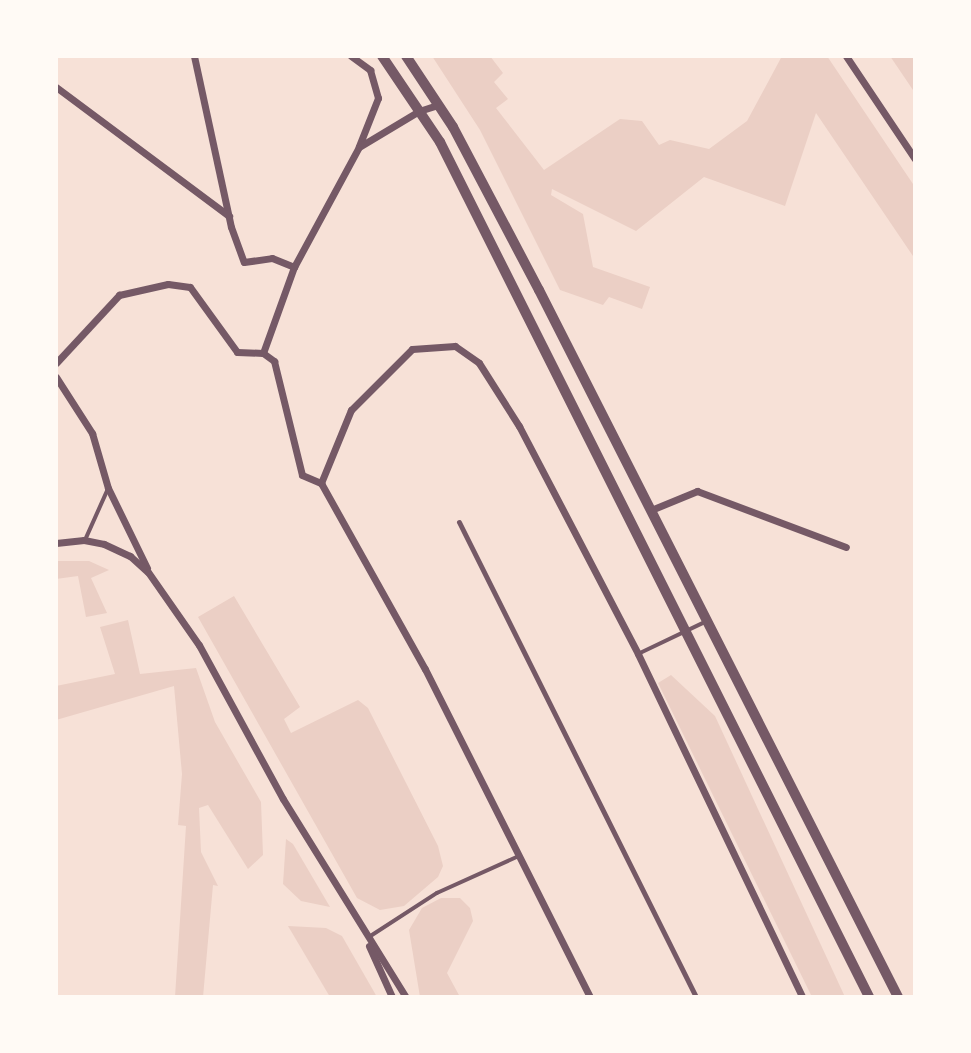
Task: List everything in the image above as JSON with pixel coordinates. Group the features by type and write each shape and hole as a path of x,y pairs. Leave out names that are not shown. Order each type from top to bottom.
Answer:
{"street":[{"path":"194,56 229,216 244,262 272,258 294,267"},
{"path":"263,353 294,267 359,147 378,98 370,69 351,56"},
{"path":"382,56 440,142 688,630 869,997"},
{"path":"406,56 438,105 651,510 705,622 898,997"},
{"path":"846,56 915,159"},
{"path":"56,88 229,216"},
{"path":"359,147 419,111 438,105"},
{"path":"56,363 120,295 168,284 190,287 237,352 263,353 274,361 302,475 321,483 425,668 590,997"},
{"path":"321,483 351,410 412,349 455,345 479,363 519,425 638,654 802,997"},
{"path":"56,377 92,433 108,488 148,572 199,645 367,939 406,997"},
{"path":"651,510 697,491 846,547"},
{"path":"459,522 696,997"},
{"path":"56,543 84,540 130,556 148,572"},
{"path":"367,939 392,997"}],"lane":[{"path":"84,540 108,488"},
{"path":"638,654 705,622"},
{"path":"367,939 437,893 521,855"}],"shaded area":[{"path":"432,56 490,56 503,73 494,82 508,99 496,108 544,170 620,119 642,121 659,145 670,140 709,149 747,121 782,56 827,56 915,187 915,259 816,113 785,206 704,177 636,231 552,189 551,195 583,214 593,267 650,287 642,309 609,297 603,305 560,290 480,130"},
{"path":"890,56 915,56 915,93"},
{"path":"56,561 89,561 109,570 91,578 107,613 86,617 78,576 56,579"},
{"path":"234,596 300,707 284,719 291,733 358,700 368,708 438,846 443,866 438,877 404,906 380,910 357,898 198,617"},
{"path":"128,620 140,674 196,668 215,722 261,802 263,855 248,869 208,805 199,808 201,852 218,886 213,885 203,997 175,997 186,826 178,825 182,774 174,686 56,720 56,686 115,674 100,627"},
{"path":"671,675 715,716 845,997 812,997 658,683"},
{"path":"286,839 293,844 330,907 301,901 283,884"},
{"path":"441,898 460,898 470,908 473,921 447,973 460,997 420,997 409,930 422,908"},
{"path":"288,926 326,928 342,936 377,997 330,997"}]}
